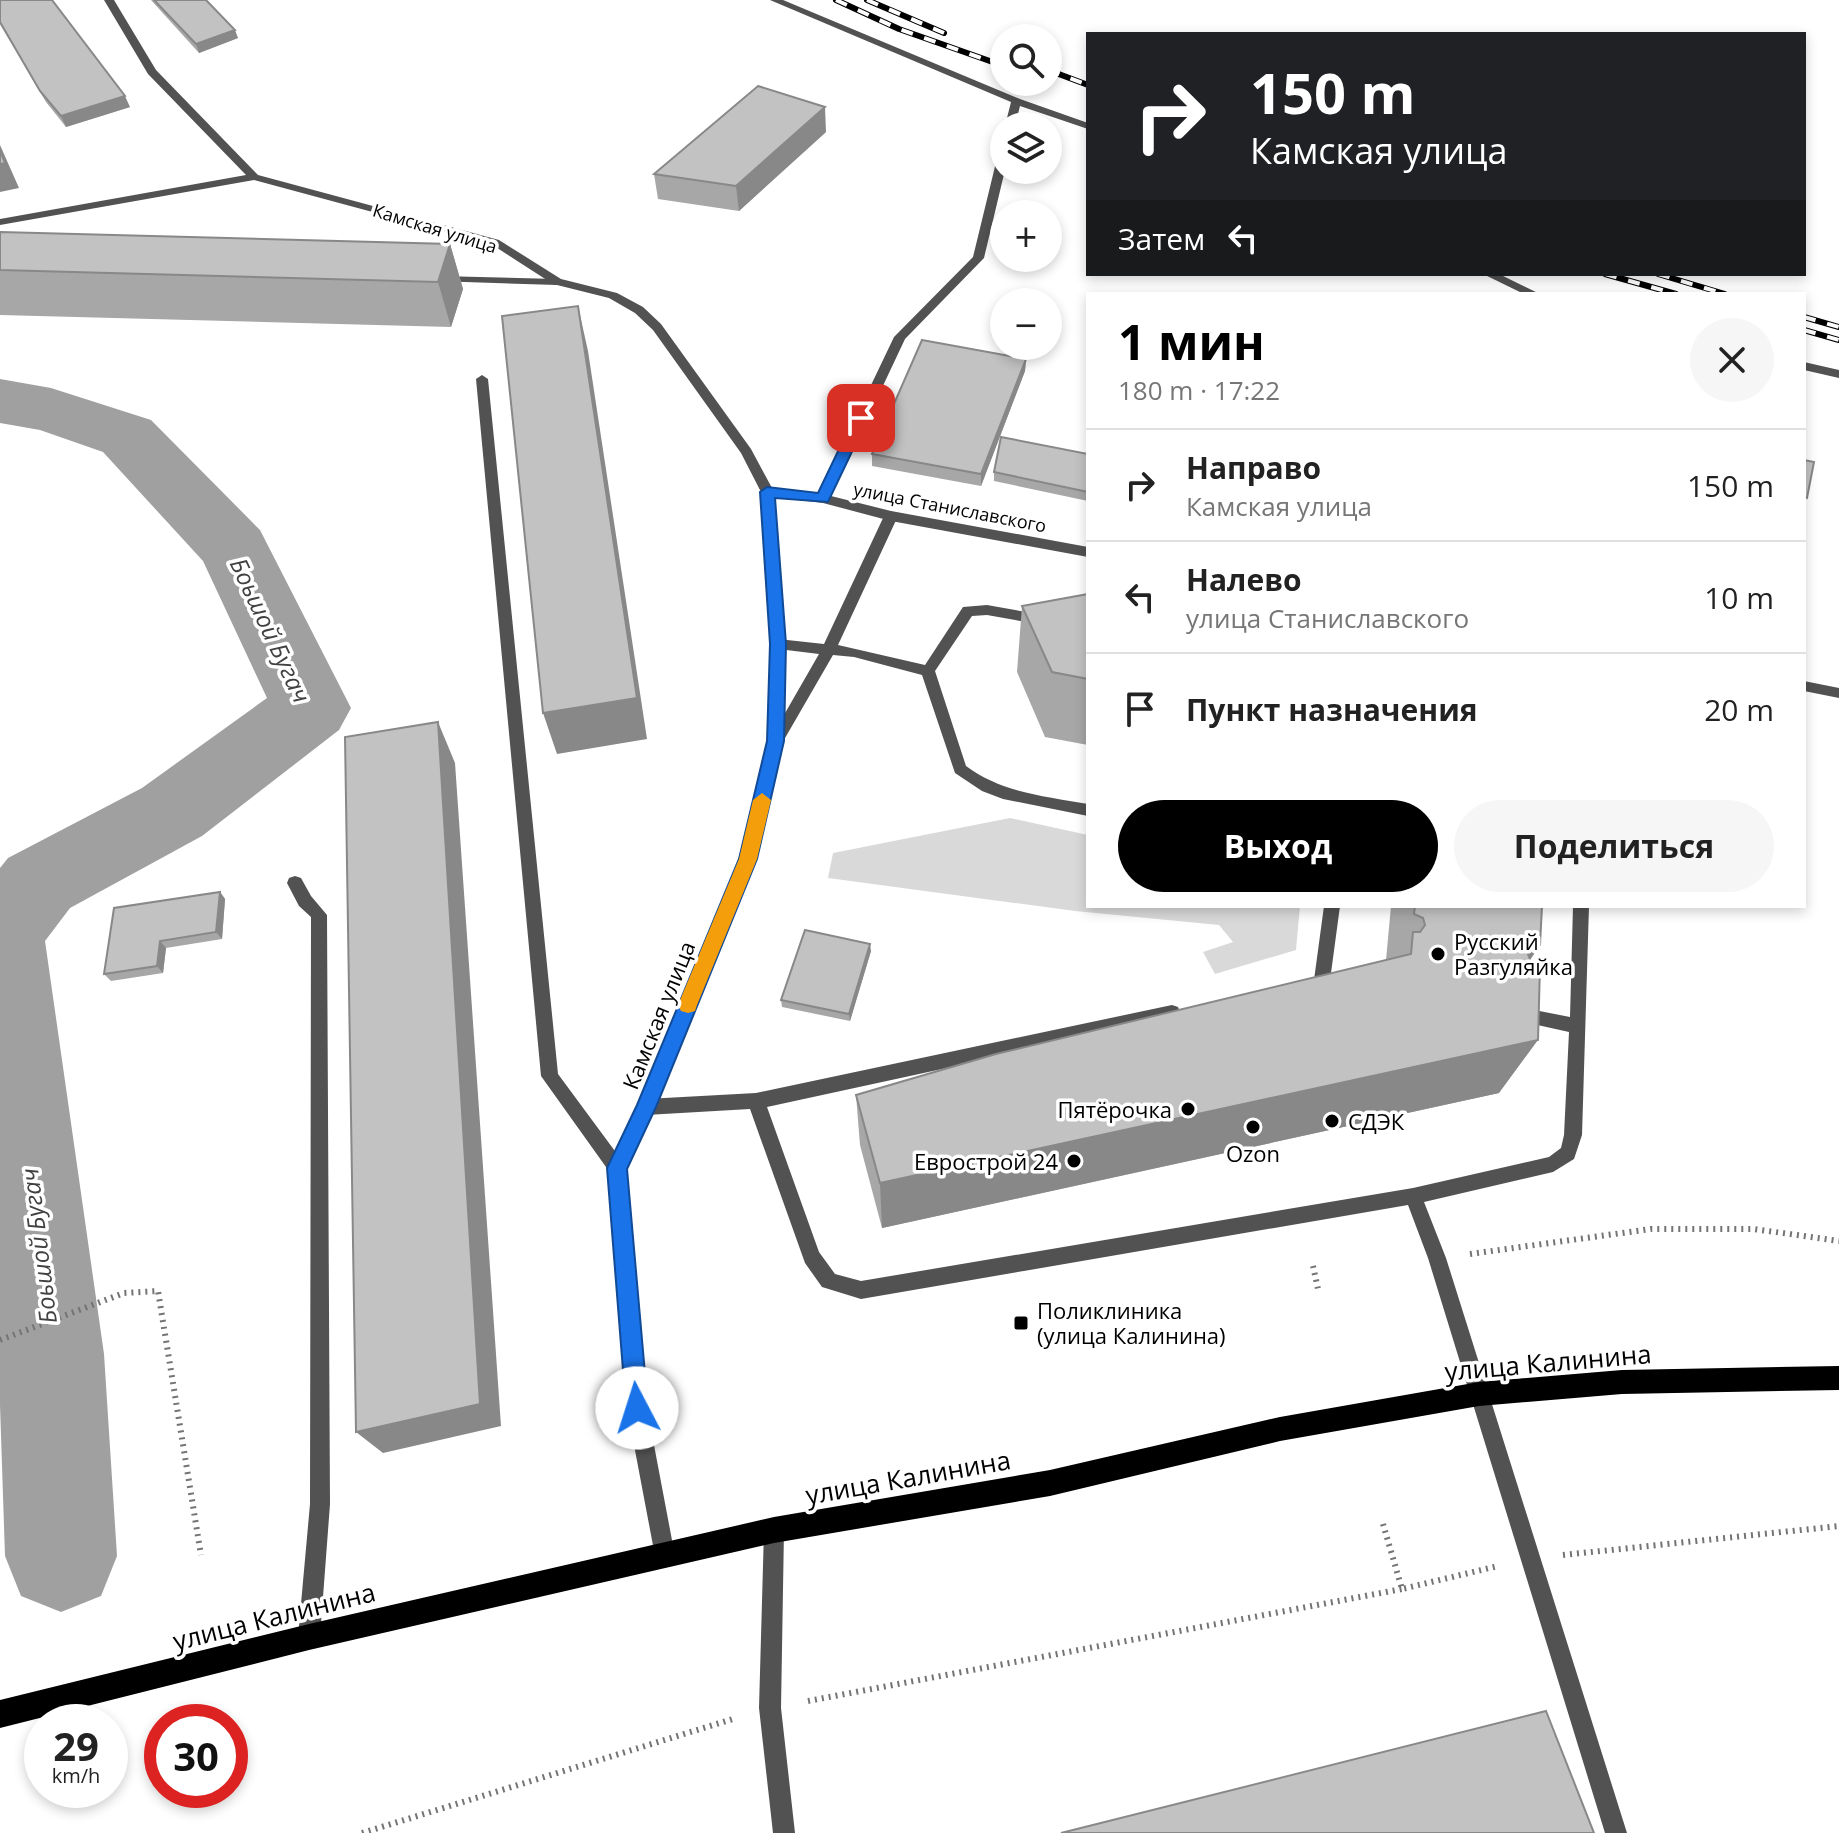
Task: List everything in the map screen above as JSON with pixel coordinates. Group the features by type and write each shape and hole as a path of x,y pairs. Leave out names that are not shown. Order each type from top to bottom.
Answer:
{"main road":[{"name":"улица Калинина","path":"0,1714 309,1637 774,1530 1050,1483 1280,1429 1479,1394 1622,1382 1839,1378"}],"street":[{"path":"109,0 152,72 254,177"},
{"path":"775,0 1016,101 1086,125"},
{"path":"1013,112 1016,101"},
{"name":"Камская улица","path":"0,222 254,177 495,242 557,282 613,295 639,310 657,327 747,452 767,492 778,644 776,741 748,859 646,1107 617,1168"},
{"name":"улица Станиславского","path":"996,184 978,258 900,337 823,499 891,516 1086,552"},
{"path":"1494,276 1530,292"},
{"path":"430,279 557,282"},
{"path":"1806,366 1839,374"},
{"path":"482,379 550,1076 617,1168 637,1408 665,1556"},
{"path":"767,492 823,499"},
{"path":"776,741 829,649 891,516"},
{"path":"928,671 968,611 987,610 1059,623"},
{"path":"778,644 829,649 928,671"},
{"path":"928,671 960,769 972,780 990,789 1086,810"},
{"path":"1806,686 1839,693"},
{"path":"295,883 305,901 319,915 320,1504 309,1637"},
{"path":"1332,908 1315,982 1353,980"},
{"path":"756,1101 812,1257 829,1281 861,1290 1413,1196 1553,1164 1568,1153 1573,1135 1581,908"},
{"path":"646,1107 756,1101 1185,1009"},
{"path":"1502,1011 1578,1026"},
{"path":"1413,1196 1437,1258 1616,1833"},
{"path":"774,1530 770,1708 784,1833"}],"path":[{"path":"1437,1258 1651,1229 1754,1229 1839,1241"},
{"path":"1313,1266 1318,1289"},
{"path":"0,1340 124,1293 158,1291 201,1555"},
{"path":"1383,1524 1402,1589"},
{"path":"362,1833 770,1708 1402,1589 1531,1558 1839,1526"}],"shaded area":[{"path":"1010,818 1086,835 1086,908 1300,908 1296,950 1215,974 1203,952 1233,942 1219,925 1075,911 828,878 833,853"}],"building":[{"path":"0,0 52,0 125,96 61,116 40,91 0,22"},
{"path":"154,0 206,0 235,30 196,44"},
{"path":"758,86 825,107 736,186 654,174"},
{"path":"0,232 450,244 438,282 0,270"},
{"path":"578,306 637,698 543,713 502,316"},
{"path":"922,340 990,352 990,360 1026,360 981,474 872,454"},
{"path":"1001,437 1086,454 1086,492 994,472"},
{"path":"1806,460 1814,462 1806,498"},
{"path":"1086,594 1086,679 1052,672 1022,606"},
{"path":"438,722 480,1404 356,1432 345,737"},
{"path":"220,892 216,932 160,941 157,966 104,974 114,908"},
{"path":"1415,908 1542,908 1540,945 1532,947 1528,954 1531,962 1540,966 1538,1040 880,1183 856,1095 996,1054 1411,954 1413,932 1420,932 1425,925 1423,918 1414,914"},
{"path":"805,930 870,944 849,1014 781,1000"},
{"path":"1546,1711 1594,1833 1061,1833"}],"waterway":[{"name":"Боьшой Бугач","path":"0,401 51,410 127,436 234,548 311,708 172,812 39,883 0,933"},
{"name":"Боьшой Бугач","path":"0,936 51,1354 61,1556"}],"railway":[{"path":"836,0 899,29 990,61"},
{"path":"867,0 944,33"},
{"path":"1062,75 1086,84"},
{"path":"1612,276 1669,292"},
{"path":"1665,276 1718,292"},
{"path":"1806,318 1839,327"},
{"path":"1806,331 1839,340"}],"slow traffic":[{"path":"688,1005 748,859 762,800"}],"place":[{"name":"Русский Разгуляйка","path":"1438,954"},
{"name":"Пятёрочка","path":"1188,1109"},
{"name":"СДЭК","path":"1332,1121"},
{"name":"Ozon","path":"1253,1127"},
{"name":"Еврострой 24","path":"1074,1161"},
{"name":"Поликлиника (улица Калинина)","path":"1021,1323"}],"route":[{"path":"637,1408 617,1168 646,1107 748,859 776,741 778,644 767,492 823,499 861,418"}]}
